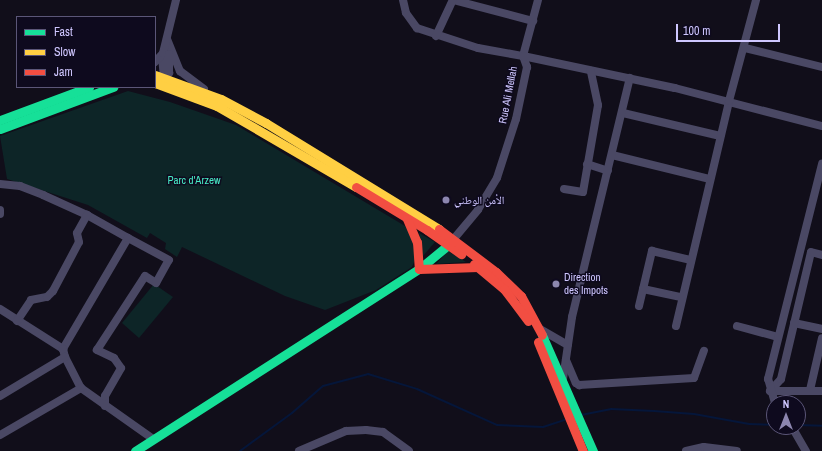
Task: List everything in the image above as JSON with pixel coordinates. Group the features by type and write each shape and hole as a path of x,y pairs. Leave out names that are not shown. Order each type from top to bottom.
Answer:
{"main road":[{"path":"161,82 221,99 266,124 452,242 512,286 521,296 540,329 563,379 567,402"},
{"path":"161,82 217,106 262,131 407,218 452,242 504,289 523,313 532,328 579,430 593,451"},
{"path":"0,120 86,88"},
{"path":"0,128 110,88"},
{"path":"407,218 417,242 420,269"},
{"path":"135,451 152,438 420,269 452,242"},
{"path":"420,269 478,267"},
{"path":"579,430 583,451"}],"street":[{"path":"161,82 162,56 176,0"},
{"name":"Rue Ali Mellah","path":"403,0 406,13 417,28 436,36 478,48 523,56 527,67 516,119 497,178 478,210 452,242"},
{"path":"436,36 453,0 532,21"},
{"path":"538,0 523,56 630,78 729,101 822,126"},
{"path":"676,326 690,260 720,136 745,48 756,0"},
{"path":"161,82 169,73 166,39"},
{"path":"166,39 180,71 186,78 221,99"},
{"path":"745,48 822,67"},
{"path":"156,61 162,56"},
{"path":"564,189 582,193 598,105 591,71"},
{"path":"563,379 568,345 630,78"},
{"path":"623,113 720,136"},
{"path":"612,155 710,178"},
{"path":"588,164 608,171"},
{"path":"772,395 768,379 822,164"},
{"path":"0,184 20,186 87,214 170,260 156,283 145,276 97,350 114,358 121,368 105,396 105,406"},
{"path":"17,320 30,300 47,297 53,291 79,242 77,234 87,214"},
{"path":"0,396 64,353 128,238"},
{"path":"639,306 652,251 690,260"},
{"path":"770,391 781,379 811,252 822,255"},
{"path":"643,289 682,297"},
{"path":"0,308 64,353 81,388 152,438"},
{"path":"794,323 822,329"},
{"path":"737,326 778,337"},
{"path":"540,329 568,345"},
{"path":"810,390 822,338"},
{"path":"566,359 576,383 579,385 694,378 704,350"},
{"path":"0,435 81,388"},
{"path":"770,391 822,391"},
{"path":"299,451 346,431 366,430 383,432 409,451"},
{"path":"798,435 806,451"},
{"path":"686,451 704,447 737,451"}],"green space":[{"name":"Parc d'Arzew","path":"128,91 170,102 236,125 405,226 414,240 416,257 412,267 376,290 325,310 285,296 182,247 177,257 165,249 166,243 150,233 147,238 88,205 7,179 0,136"},
{"path":"419,233 435,242 423,256"},
{"path":"448,251 466,262 436,264"},
{"path":"154,284 173,297 139,338 122,323"}],"waterway":[{"path":"240,451 292,413 323,386 368,374 417,389 497,425 543,427 565,420"},
{"path":"581,415 611,409 654,411 694,414 749,424 766,425"},
{"path":"806,425 822,426"}],"traffic: fast":[{"path":"0,120 86,88"},
{"path":"0,129 110,88"},
{"path":"135,451 419,269 453,241"},
{"path":"542,335 593,451"}],"traffic: slow":[{"path":"156,75 221,99 266,123 439,229"},
{"path":"156,83 217,106 356,187"}],"traffic: jam":[{"path":"356,187 427,230 461,254"},
{"path":"407,219 417,242 419,269 478,267"},
{"path":"439,229 496,272 521,296 542,335"},
{"path":"474,264 504,289 528,321"},
{"path":"538,342 583,451"}],"place":[{"name":"الأمن الوطني","path":"446,200"},
{"name":"Direction des Impots","path":"556,284"}]}
